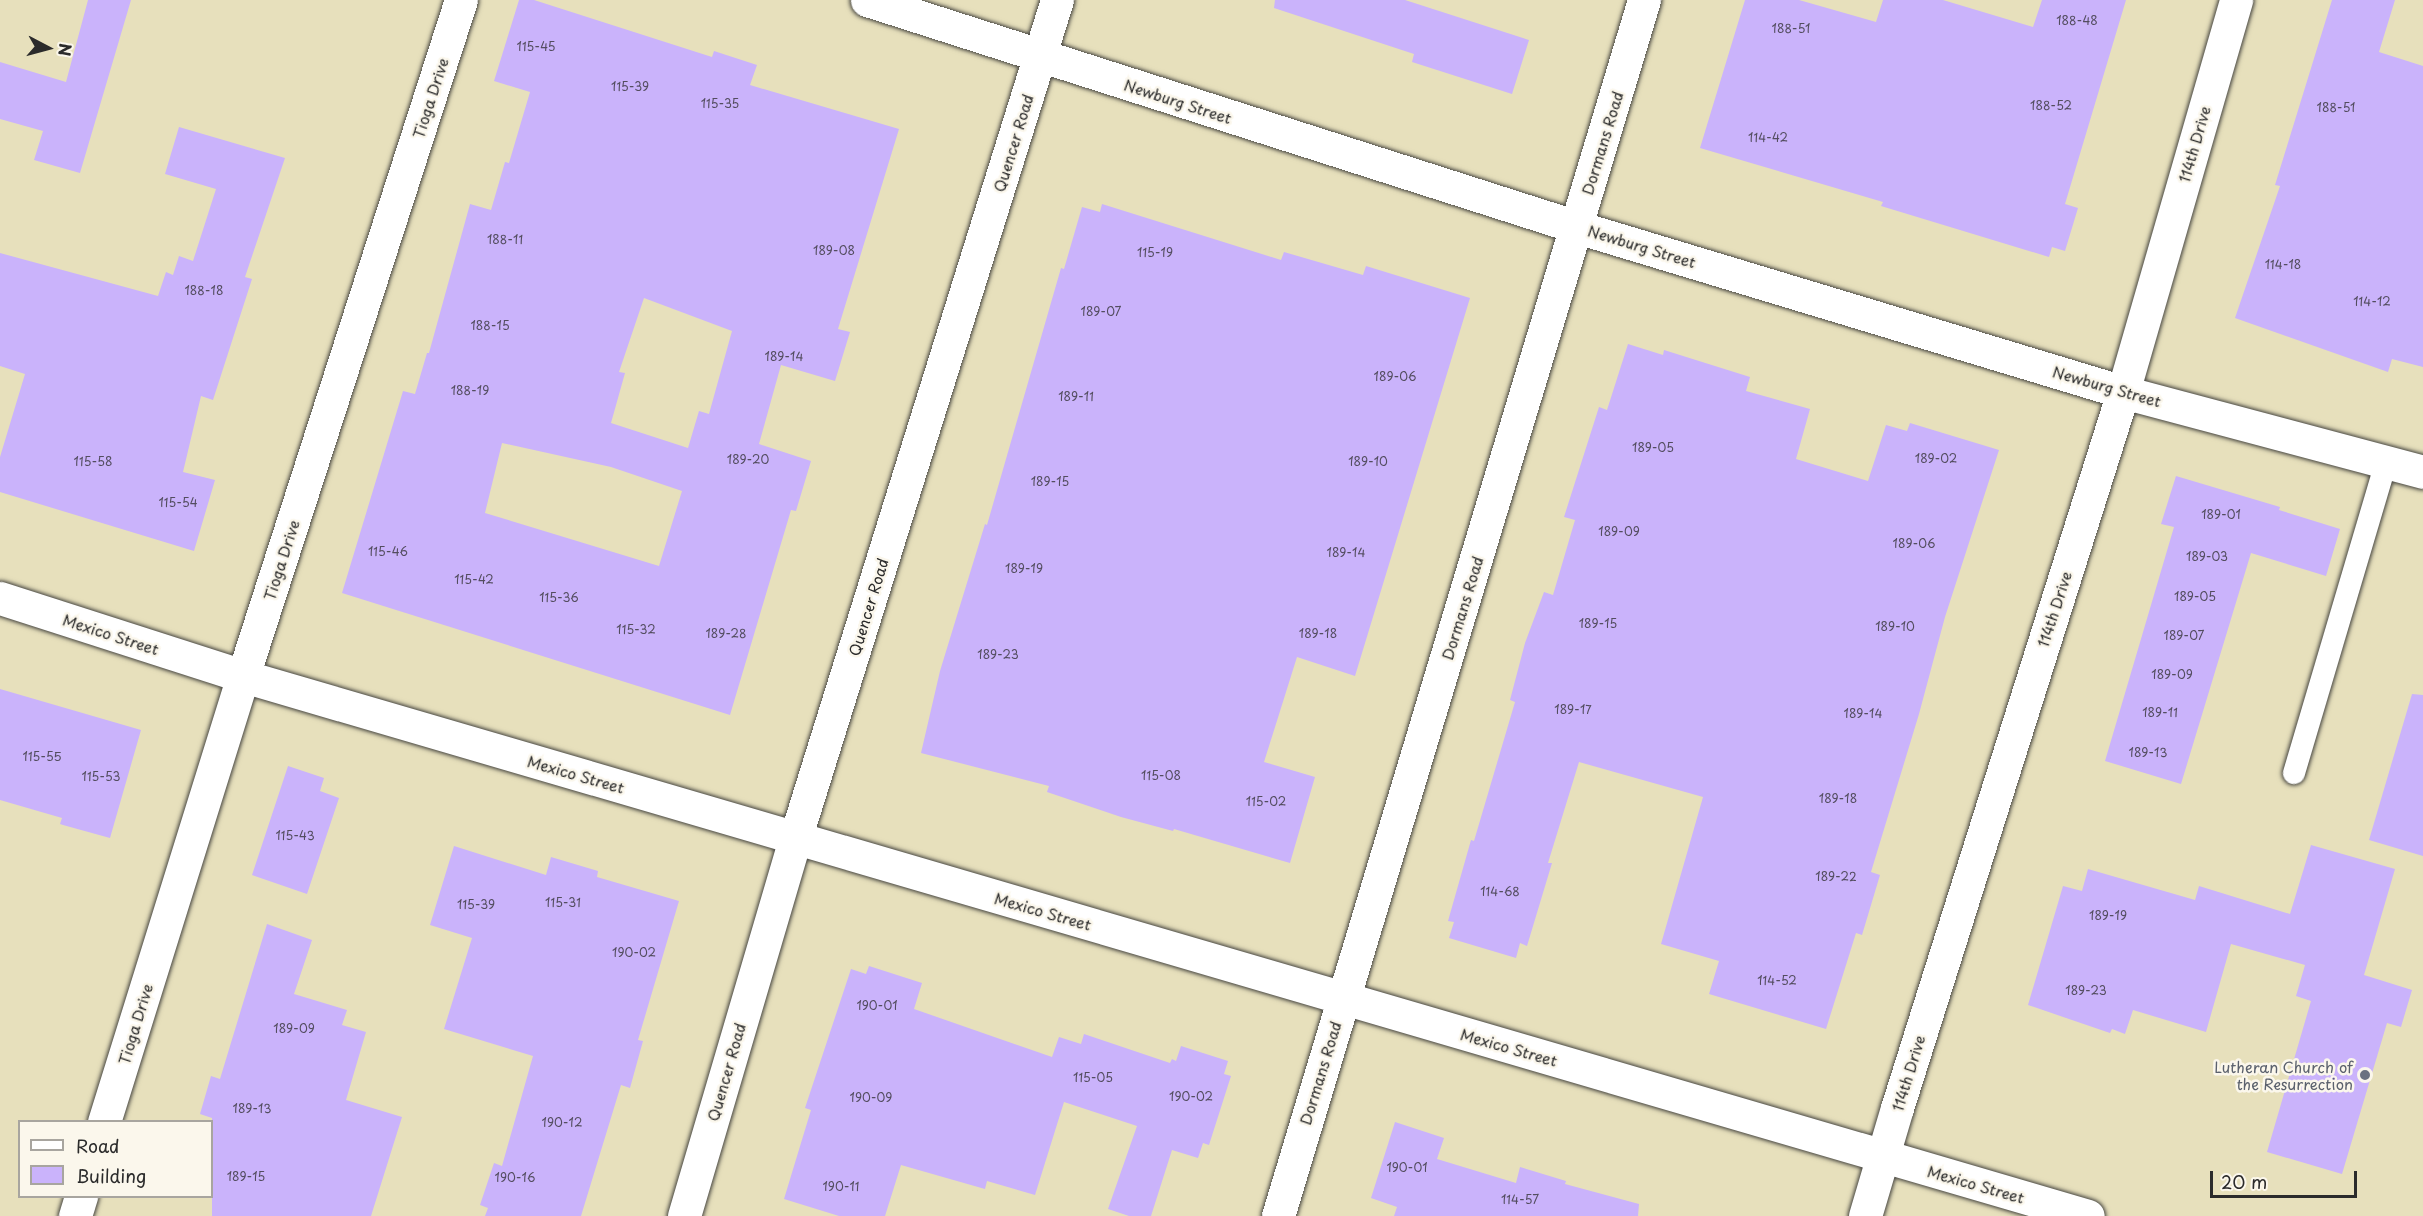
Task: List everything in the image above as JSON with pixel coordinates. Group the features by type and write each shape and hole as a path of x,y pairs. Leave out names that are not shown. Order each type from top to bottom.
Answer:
{"street":[{"name":"Tioga Drive","path":"105,1120 243,676 461,0"},
{"name":"Newburg Street","path":"867,0 1577,227 2123,392 2423,471"},
{"name":"Quencer Road","path":"684,1216 795,839 1057,0"},
{"name":"Dormans Road","path":"1278,1216 1644,0"},
{"name":"114th Drive","path":"1865,1216 2123,392 2236,0"},
{"name":"Mexico Street","path":"0,598 243,676 2088,1216"},
{"path":"75,1216 81,1198"}],"lane":[{"path":"2294,773 2386,462"}],"building":[{"path":"88,0 131,0 80,173 34,160 43,131 0,119 0,62 66,82"},
{"path":"519,0 534,0 712,57 714,51 757,65 750,85 899,129 838,329 850,332 835,381 781,365 759,444 811,461 796,511 791,510 730,715 342,593 403,391 415,394 427,353 429,353 470,204 491,210 505,162 509,163 530,92 494,81","holes":["644,298 732,331 709,414 699,411 688,448 611,423 625,373 619,372","502,443 611,467 682,491 659,566 485,513"]},
{"path":"1275,0 1405,0 1529,40 1512,94 1412,62 1414,54 1274,8"},
{"path":"1745,0 1799,0 1876,22 1883,0 1943,0 2033,27 2042,0 2126,0 2065,204 2078,208 2065,251 2052,247 2049,257 1881,206 1883,202 1700,148"},
{"path":"2332,0 2395,0 2379,52 2423,66 2423,367 2392,359 2388,372 2235,318 2280,186 2275,185"},
{"path":"179,127 285,158 245,277 252,279 213,400 201,396 183,472 215,480 194,551 0,492 0,457 25,374 0,366 0,253 158,296 166,272 173,275 179,256 193,261 216,189 165,174"},
{"path":"1102,204 1281,260 1284,252 1363,275 1366,266 1470,298 1355,676 1297,657 1264,762 1315,777 1290,863 1174,829 1173,831 1121,817 1047,792 1049,786 921,753 940,671 985,524 987,525 1061,268 1064,269 1082,207 1100,212"},
{"path":"1628,344 1663,355 1664,350 1750,377 1746,391 1810,409 1796,459 1868,481 1886,425 1907,431 1910,423 1999,450 1945,617 1919,714 1871,872 1880,875 1862,935 1856,933 1826,1029 1709,994 1719,961 1661,944 1703,797 1579,762 1548,863 1552,863 1527,946 1520,943 1516,958 1449,938 1454,922 1448,921 1515,702 1510,700 1525,643 1544,592 1553,595 1575,520 1564,517 1599,407 1607,410"},
{"path":"2176,476 2280,507 2279,510 2340,529 2326,576 2251,553 2181,784 2105,761 2174,527 2161,524"},
{"path":"0,689 141,730 110,838 60,824 62,818 0,800"},
{"path":"2412,694 2423,695 2423,856 2369,840"},
{"path":"288,766 324,778 320,791 339,798 307,894 252,875"},
{"path":"2311,845 2395,869 2364,975 2412,990 2401,1027 2387,1023 2342,1174 2267,1152 2311,1001 2296,996 2305,965 2231,944 2206,1032 2133,1010 2125,1034 2112,1029 2110,1033 2028,1005 2063,886 2082,891 2088,869 2195,900 2199,886 2290,914"},
{"path":"454,846 546,875 551,857 598,871 597,877 679,901 638,1040 643,1041 630,1088 621,1085 581,1216 485,1216 488,1208 480,1205 494,1163 502,1166 533,1056 444,1029 472,938 430,925"},
{"path":"267,924 312,940 294,994 347,1010 342,1025 366,1032 346,1100 402,1117 371,1216 212,1216 213,1120 200,1114 211,1076 220,1079"},
{"path":"869,966 922,983 914,1009 1052,1057 1059,1037 1081,1044 1084,1034 1170,1063 1172,1059 1176,1061 1181,1046 1228,1061 1224,1074 1231,1076 1209,1145 1203,1143 1198,1158 1172,1150 1151,1216 1129,1216 1108,1209 1137,1126 1064,1102 1035,1195 987,1181 985,1189 901,1165 885,1216 839,1216 784,1199 811,1110 805,1108 851,969 866,974"},
{"path":"1395,1122 1444,1138 1437,1159 1516,1183 1520,1167 1566,1181 1565,1184 1639,1204 1638,1216 1394,1216 1397,1207 1371,1198"}],"place":[{"name":"Lutheran Church of the Resurrection","path":"2365,1075"}]}
